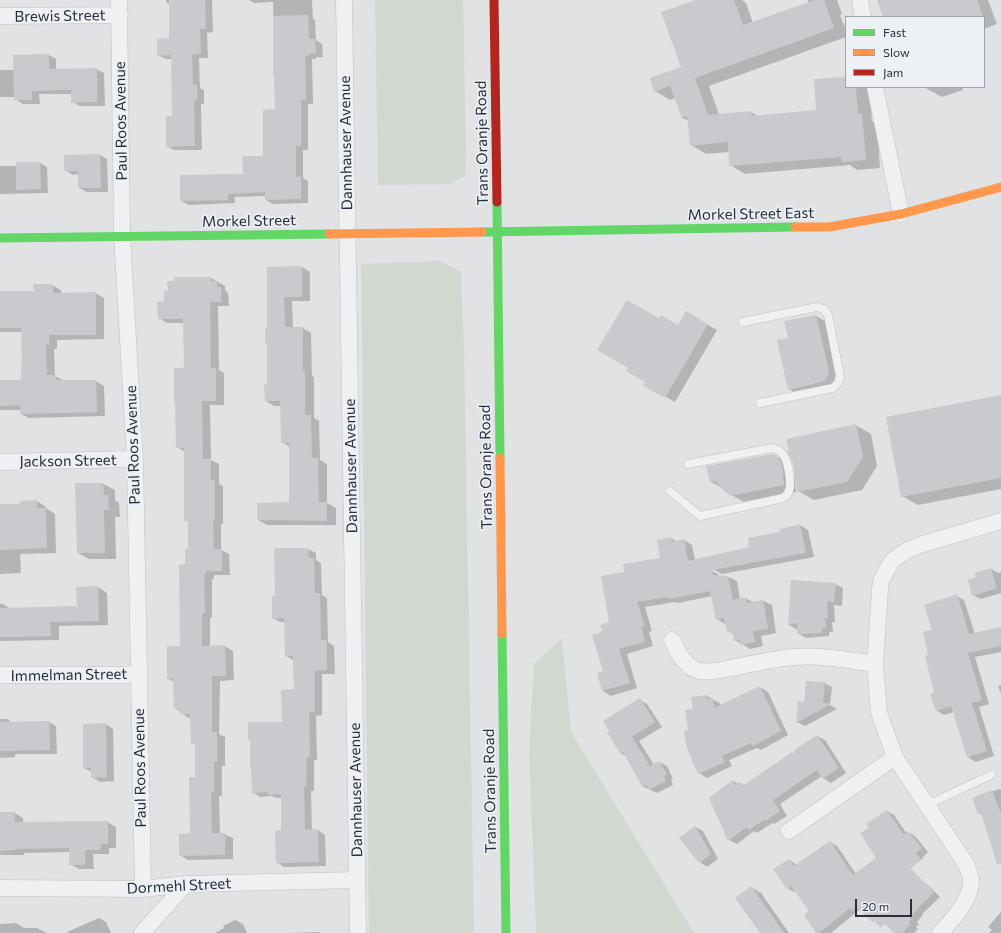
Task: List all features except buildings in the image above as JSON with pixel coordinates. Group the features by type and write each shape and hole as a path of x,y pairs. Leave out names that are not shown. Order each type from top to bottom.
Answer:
{"street":[{"name":"Dannhauser Avenue","path":"344,0 358,933"},
{"name":"Trans Oranje Road","path":"494,0 506,933"},
{"path":"860,0 863,16"},
{"name":"Brewis Street","path":"0,16 119,7"},
{"name":"Paul Roos Avenue","path":"119,7 122,236 135,460 142,889"},
{"path":"875,88 901,214"},
{"name":"Morkel Street East","path":"498,231 829,227 901,214 1001,187"},
{"name":"Morkel Street","path":"0,238 498,231"},
{"name":"Jackson Street","path":"0,462 135,460"},
{"path":"940,933 965,902 971,881 966,864 895,757 880,713 875,664 881,581 888,566 893,560 906,551 920,545 1001,520"},
{"path":"672,640 683,660 699,671 714,671 795,657 827,657 875,664"},
{"name":"Immelman Street","path":"0,675 138,674"},
{"path":"789,831 895,757"},
{"name":"Dormehl Street","path":"0,888 142,889 186,884 357,880"},
{"path":"142,933 186,884"}],"lane":[{"path":"743,322 817,307 824,309 828,315 840,376 838,383 833,388 760,403"},
{"path":"670,491 700,516 783,498 790,489 789,470 784,454 779,450 772,448 688,464"},
{"path":"926,805 991,775"}],"shaded area":[{"path":"375,0 463,0 466,155 465,175 451,184 378,185"},
{"path":"440,261 461,272 464,347 474,933 369,933 361,264"},
{"path":"562,638 571,732 694,933 536,933 529,752 534,664"}],"traffic: fast":[{"path":"497,202 500,458"},
{"path":"482,232 795,227"},
{"path":"0,238 329,234"},
{"path":"502,634 506,933"}],"traffic: slow":[{"path":"795,227 829,227 901,214 1001,187"},
{"path":"329,234 482,232"},
{"path":"500,458 502,634"}],"traffic: jam":[{"path":"494,0 497,202"}]}
